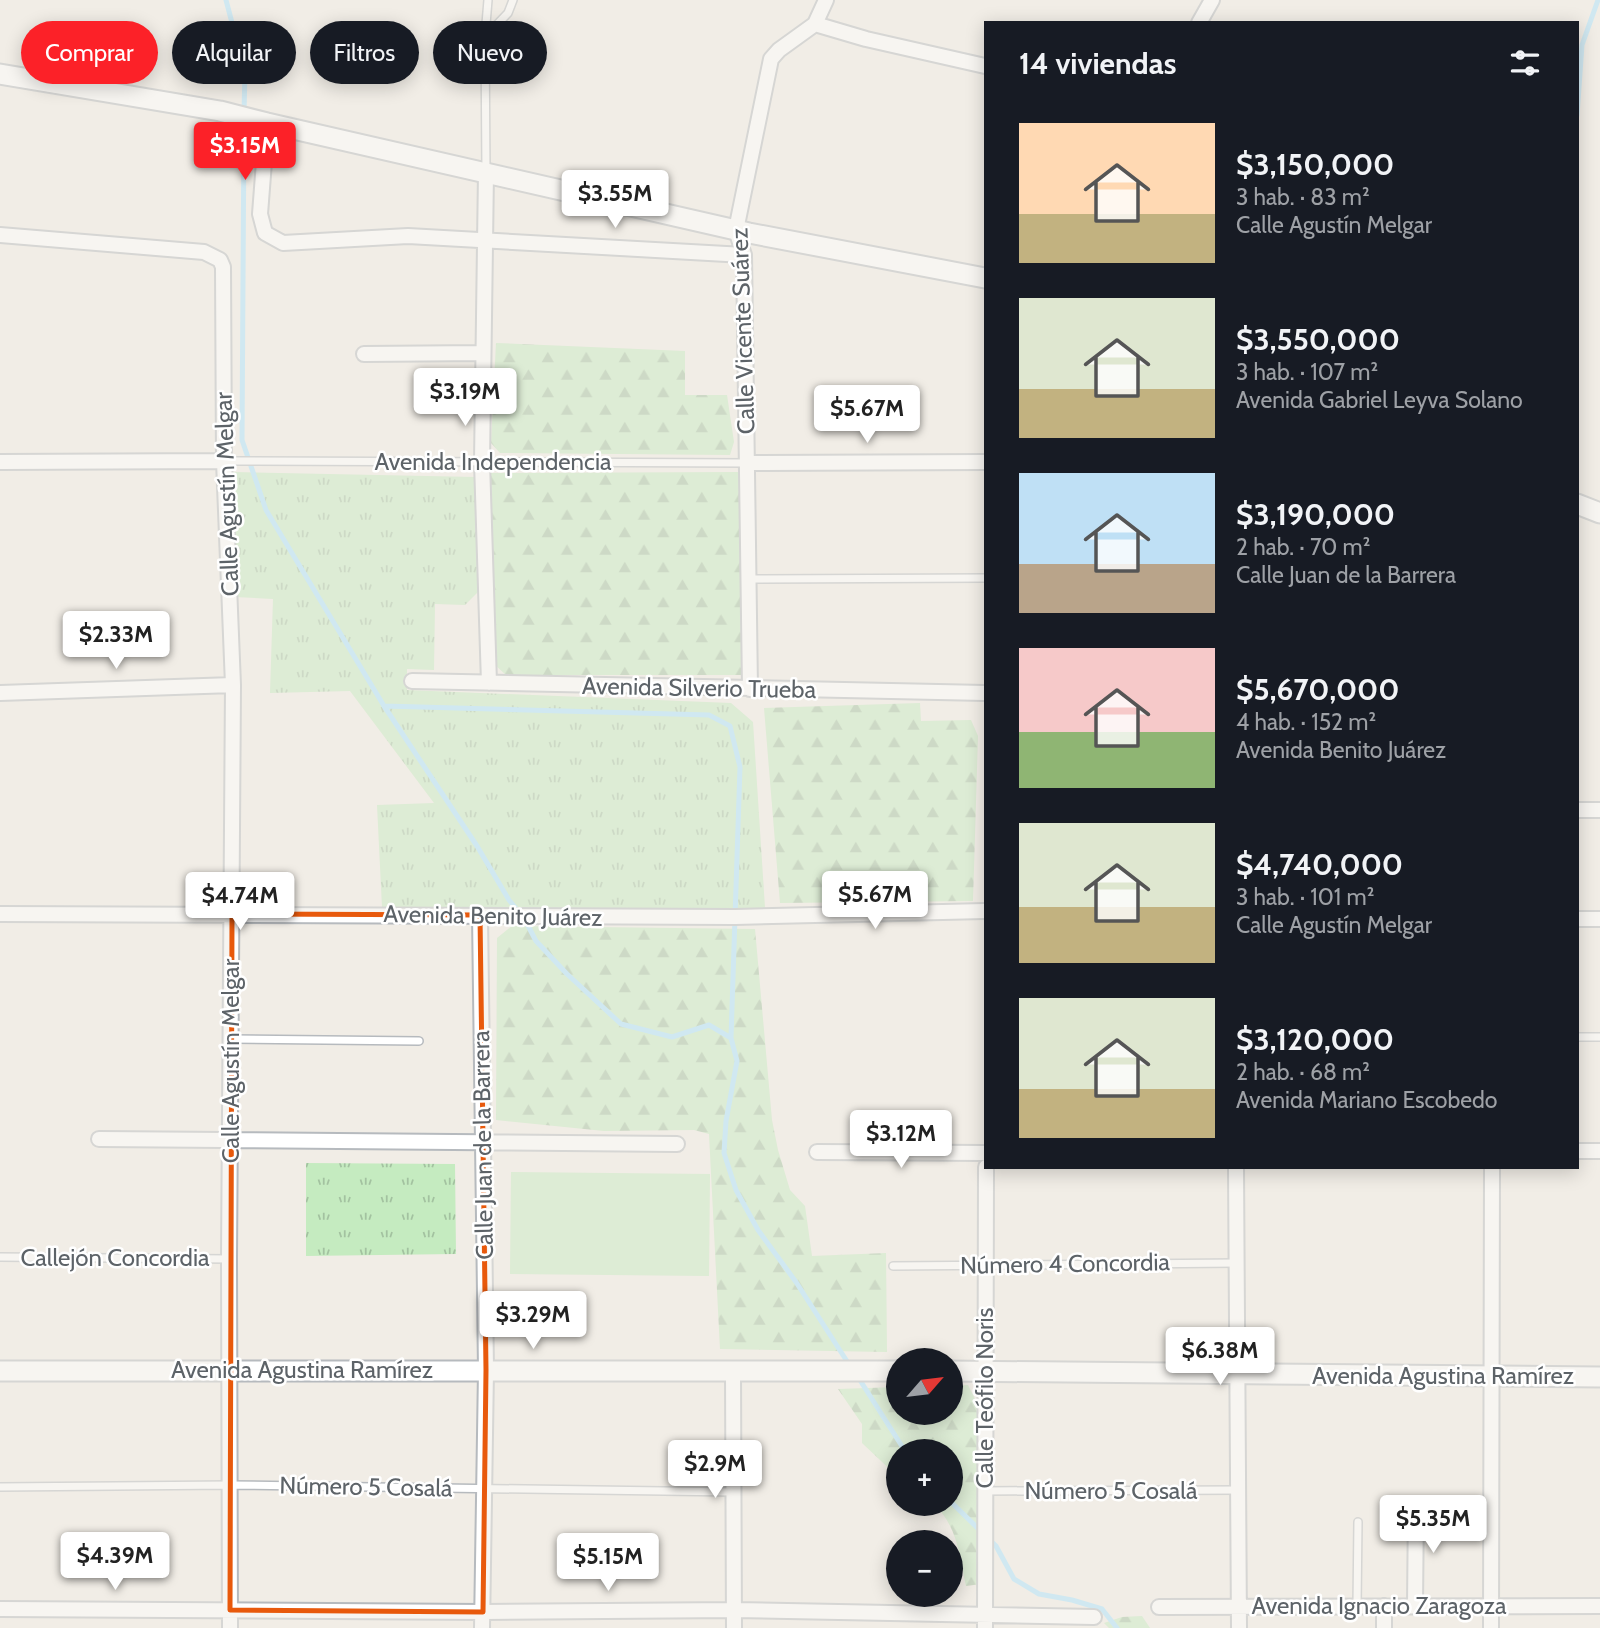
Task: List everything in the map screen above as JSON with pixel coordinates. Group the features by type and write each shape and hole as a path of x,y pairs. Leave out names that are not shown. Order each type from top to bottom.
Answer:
{"street":[{"name":"Calle Vicente Suárez","path":"750,689 744,255 736,230 771,58 815,24 826,0"},
{"path":"1200,21 1212,0"},
{"path":"815,24 866,39 984,66"},
{"path":"0,74 220,110 736,230 984,278"},
{"path":"261,121 260,214 265,233 284,243 408,236 744,255"},
{"path":"486,172 482,462 489,683"},
{"name":"Calle Agustín Melgar","path":"0,235 204,252 220,260 223,267 224,461 233,685 229,1259 230,1628"},
{"path":"364,354 483,353"},
{"name":"Avenida Independencia","path":"0,462 224,461"},
{"name":"Avenida Independencia","path":"748,463 984,462"},
{"path":"1579,505 1600,513"},
{"name":"Avenida Silverio Trueba","path":"412,681 984,693"},
{"path":"0,693 233,685"},
{"path":"1579,810 1600,810"},
{"name":"Avenida Benito Juárez","path":"0,914 480,915 524,918 984,911"},
{"name":"Calle Juan de la Barrera","path":"480,915 486,1370 482,1628"},
{"path":"1579,919 1600,919"},
{"path":"99,1139 677,1144"},
{"path":"1579,1150 1600,1151"},
{"path":"817,1152 984,1153"},
{"name":"Calle Teófilo Noris","path":"985,1622 986,1169"},
{"path":"1236,1169 1239,1628"},
{"path":"1491,1628 1492,1169"},
{"name":"Avenida Agustina Ramírez","path":"0,1371 886,1371"},
{"path":"733,1371 734,1628"},
{"name":"Avenida Agustina Ramírez","path":"963,1371 1600,1377"},
{"path":"1415,1606 1416,1504"},
{"path":"1384,1606 1384,1628"},
{"name":"Avenida Ignacio Zaragoza","path":"1159,1607 1600,1606"},
{"path":"0,1609 483,1612 734,1610 985,1622 1094,1617"}],"lane":[{"path":"486,21 488,0"},
{"path":"500,21 508,13 513,0"},
{"path":"485,84 486,172"},
{"name":"Avenida Independencia","path":"224,461 748,463"},
{"path":"748,579 984,578"},
{"path":"1579,1037 1600,1037"},
{"path":"232,1039 419,1041"},
{"name":"Callejón Concordia","path":"0,1257 229,1259"},
{"name":"Número 4 Concordia","path":"894,1266 1237,1263"},
{"name":"Número 5 Cosalá","path":"0,1487 230,1485 733,1492"},
{"name":"Número 5 Cosalá","path":"984,1491 1238,1490"},
{"path":"1357,1606 1359,1522"}],"highlighted area":[{"path":"232,914 480,915 486,1370 483,1612 230,1610"}],"green space":[{"path":"496,343 685,351 685,395 727,395 734,442 730,455 500,453 491,443"},
{"path":"233,472 475,477 481,589 465,605 435,604 434,670 407,669 407,690 731,703 753,722 765,908 753,912 382,907 377,805 434,803 350,691 270,693 273,599 235,597"},
{"path":"740,472 743,675 506,675 494,664 490,473"},
{"path":"920,703 921,721 971,720 978,736 973,901 780,903 764,708"},
{"path":"512,926 755,929 772,1120 790,1190 805,1206 812,1256 886,1253 886,1352 720,1349 709,1134 694,1130 604,1131 496,1120 497,938"},
{"path":"306,1163 455,1164 456,1254 306,1256"},
{"path":"511,1172 710,1174 709,1276 510,1274"},
{"path":"963,1385 968,1385 979,1407 981,1584 966,1586 963,1571 963,1530 952,1530 944,1516 963,1516 963,1439 886,1439 886,1466 862,1443 862,1424 838,1389 886,1387 886,1425 963,1425"},
{"path":"1142,1616 1150,1628 1109,1628 1104,1623 1122,1617"}],"waterway":[{"path":"226,0 245,72 244,112"},
{"path":"1579,87 1582,45 1598,0"},
{"path":"244,122 242,440 266,510 384,706 477,846 509,900 524,918 536,941 621,1024 672,1037 709,1025 731,1038 737,1061 726,1121 724,1153 736,1190 758,1230 796,1282 850,1366"},
{"path":"384,706 709,715 730,726 740,767 731,1038"},
{"path":"858,1377 897,1439"},
{"path":"963,1514 996,1546 1014,1579 1039,1594 1102,1609 1117,1628"}]}
